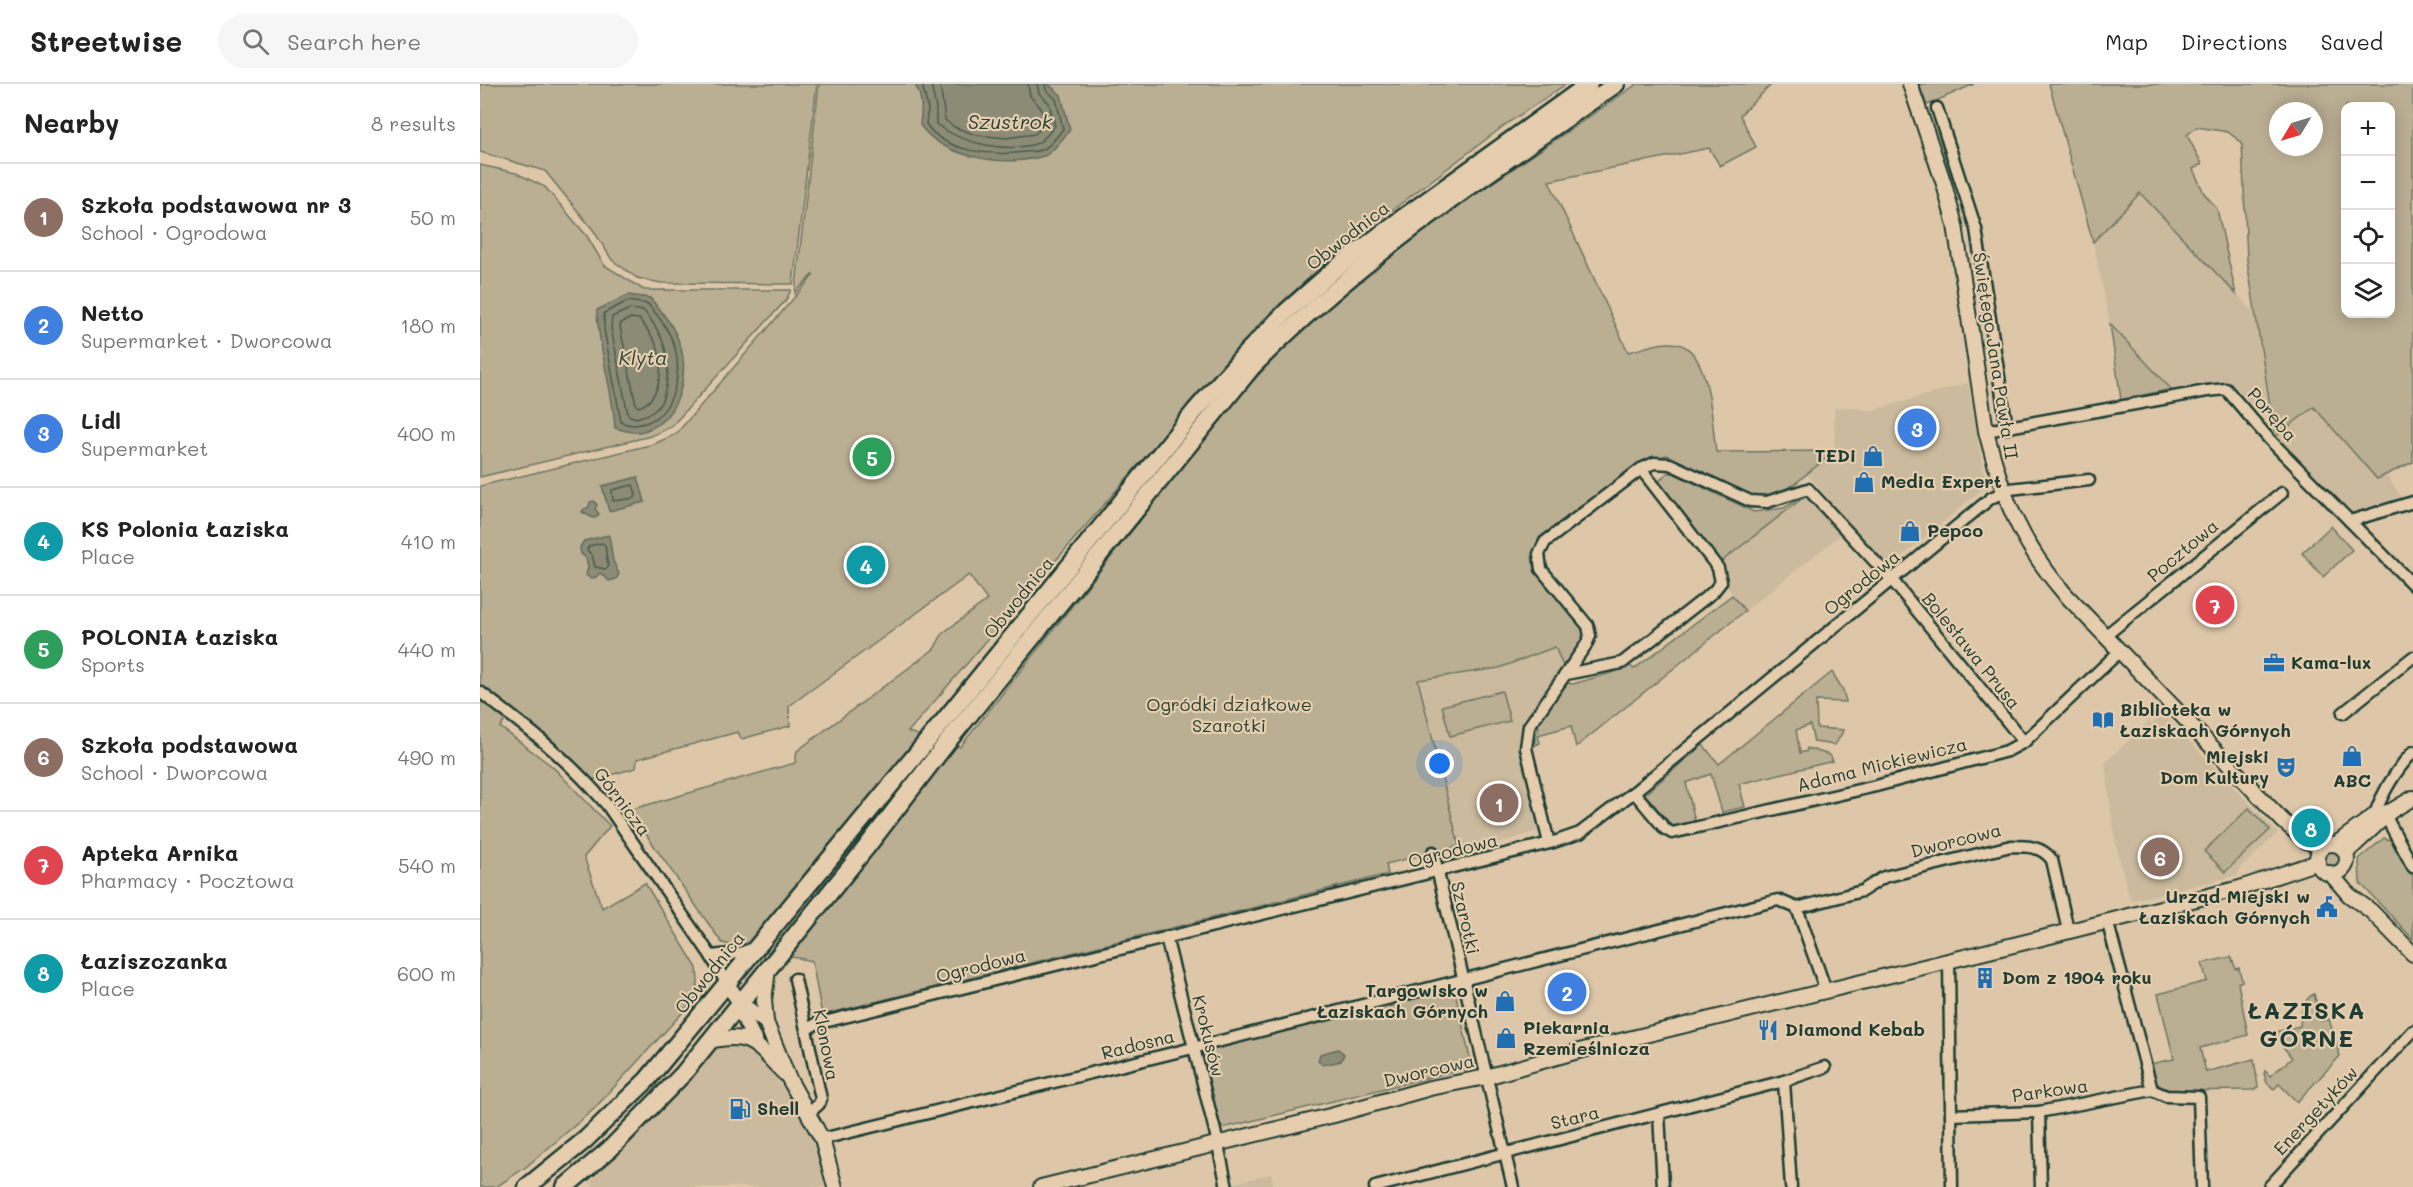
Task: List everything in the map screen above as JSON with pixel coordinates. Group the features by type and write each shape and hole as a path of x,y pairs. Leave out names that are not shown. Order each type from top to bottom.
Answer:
{"main road":[{"name":"Obwodnica","path":"527,1187 617,1111 654,1072 941,725 1195,411 1245,354 1286,312 1335,269 1589,84"},
{"name":"Obwodnica","path":"565,1187 611,1148 656,1102 741,1004 949,740 1252,367 1305,315 1349,277 1616,84"}],"street":[{"name":"Świętego Jana Pawła II","path":"1910,84 1944,184 1955,225 1986,431 2002,492 2026,542 2045,571 2105,636 2283,821 2329,860"},
{"name":"Świętego Jana Pawła II","path":"1937,108 1976,229 2007,428"},
{"name":"Poręba","path":"1986,431 2226,389 2269,439 2413,585"},
{"name":"Bolesława Prusa","path":"1641,469 1654,463 1670,464 1750,501 1767,502 1808,489 1892,580 2024,742"},
{"path":"1549,843 1526,748 1530,726 1590,636 1588,626 1541,569 1539,554 1545,542 1641,469 1718,568 1721,582 1713,592 1622,663 1566,674"},
{"path":"2002,492 2089,480"},
{"name":"Ogrodowa","path":"807,1029 816,1024 1549,843 1580,833 1634,792 1991,498 2002,492"},
{"name":"Pocztowa","path":"2105,636 2282,493"},
{"path":"2350,521 2413,502"},
{"name":"Adama Mickiewicza","path":"1634,792 1665,829 1672,833 1876,786 2007,751 2024,742 2120,651"},
{"path":"2343,713 2413,657"},
{"name":"Górnicza","path":"480,692 533,732 575,768 607,805 711,956 727,984"},
{"path":"2413,752 2400,765 2381,795 2384,814 2413,867"},
{"path":"2413,798 2384,814 2329,860 2349,895 2371,911 2413,953"},
{"name":"Świętego Jana Pawła II","path":"2283,821 2302,847 2329,860"},
{"name":"Dworcowa","path":"1462,980 1778,900 1797,908 1862,891 1884,877 2011,846 2029,846 2046,852 2052,860 2068,930"},
{"path":"2298,868 2303,855 2302,847"},
{"name":"Szarotki","path":"1433,852 1513,1187"},
{"name":"Dworcowa","path":"1041,1187 1430,1088 1486,1077 1571,1053 1949,962 2240,888 2329,860"},
{"name":"Dworcowa","path":"2240,888 2260,886 2329,860"},
{"path":"1797,908 1826,991"},
{"path":"2107,920 2152,1090"},
{"name":"Krokusów","path":"1166,937 1227,1187"},
{"path":"711,956 740,953 756,948"},
{"path":"1949,962 1946,1051 1951,1114 1952,1187"},
{"path":"768,970 764,1000 765,1022 788,1077 822,1139 835,1187"},
{"name":"Klonowa","path":"795,979 820,1099 819,1104 809,1113"},
{"name":"Radosna","path":"822,1139 1462,980"},
{"path":"727,984 741,1004 765,1022"},
{"path":"741,1004 743,1016 758,1048"},
{"name":"Energetyków","path":"2268,1187 2413,1031"},
{"path":"710,1041 737,1037 758,1048 788,1077"},
{"name":"Stara","path":"1375,1187 1784,1081 1825,1067"},
{"path":"1784,1081 1791,1187"},
{"name":"Parkowa","path":"1951,1114 2039,1112 2152,1090 2166,1096 2199,1097 2202,1187"},
{"path":"2039,1112 2041,1187"},
{"path":"1659,1114 1663,1187"},
{"path":"832,1170 846,1187"}],"shaded area":[{"path":"2140,193 2256,314 2270,407 2256,409 2233,384 2171,389 2110,324 2093,242"},
{"path":"1968,383 1986,486 1888,568 1808,475 1835,451 1834,408 1852,407 1871,411"},
{"path":"2314,407 2377,478 2386,474 2403,500 2352,514 2275,437"},
{"path":"1809,493 1844,532 1745,611 1726,585 1726,574 1721,562"},
{"path":"1555,647 1563,666 1530,712 1522,729 1520,741 1538,831 1461,854 1418,680 1499,668"},
{"path":"2163,714 2278,833 2240,868 2238,875 2130,901 2115,840 2105,763 2149,721 2152,724"},
{"path":"732,1044 748,1049 773,1074 802,1116 827,1187 594,1187 590,1182 717,1049"},
{"path":"1271,1174 1274,1187 1229,1187 1229,1185"}],"green space":[{"path":"480,84 817,84 793,284 661,283 637,278 612,260 594,231 545,171 480,152"},
{"name":"Ogródki działkowe Szarotki","path":"819,84 1566,84 1505,125 1338,251 1263,320 908,732 960,747 1239,396 1319,310 1415,236 1637,84 1772,84 1740,115 1756,147 1720,166 1709,148 1549,181 1628,352 1665,343 1678,344 1689,350 1697,360 1708,390 1716,452 1835,451 1792,486 1769,496 1752,495 1667,455 1642,461 1539,538 1532,556 1586,630 1582,642 1563,666 1555,647 1499,668 1418,680 1459,846 1386,864 1388,874 822,1015 812,961 722,943 629,810 795,763 797,751 934,649 943,633 987,600 969,575 789,706 790,726 741,739 738,732 637,759 636,768 592,780 534,728 480,686 480,486 654,444 676,434 813,276 813,274 795,293"},
{"path":"1919,84 1974,84 1927,105"},
{"path":"2049,84 2413,84 2413,462 2377,479 2314,407 2275,437 2247,260 2242,143 2228,132 2197,127 2187,135 2202,164 2193,169 2204,193 2217,209 2236,294 2140,193 2093,242"},
{"path":"480,165 516,173 545,187 587,236 604,265 644,290 791,290 786,300 671,427 651,436 480,477"},
{"path":"2110,324 2171,389 2121,400"},
{"path":"1667,473 1673,473 1754,512 1784,508 1809,493 1721,562 1659,487 1660,480"},
{"path":"2331,526 2352,550 2323,577 2302,553"},
{"path":"1732,595 1745,611 1576,747 1571,726 1538,735 1540,743 1534,746 1539,728 1536,727 1567,683 1573,684 1624,669 1628,664 1634,669"},
{"path":"1832,672 1843,690 1846,702 1816,701 1817,728 1844,730 1835,745 1814,742 1810,725 1796,730 1800,753 1807,751 1807,748 1830,755 1833,761 1739,784 1745,807 1722,812 1711,774 1686,783 1695,821 1673,827 1645,794 1703,745 1719,764"},
{"path":"1502,691 1510,721 1450,736 1442,706"},
{"path":"480,698 507,718 500,727 553,767 610,826 584,857 602,908 645,883 697,968 698,982 695,999 593,1110 526,1167 496,1187 480,1187"},
{"path":"2249,808 2270,830 2225,872 2204,851"},
{"path":"2384,838 2393,841 2413,876 2413,939 2360,883 2359,859"},
{"path":"2333,849 2339,852 2342,858 2339,864 2333,867 2327,864 2324,858 2327,852"},
{"path":"2231,957 2236,969 2239,968 2242,981 2238,983 2248,1035 2200,1048 2206,1072 2254,1059 2258,1087 2254,1090 2165,1091 2155,1079 2150,1064 2174,1059 2158,994 2207,981 2202,963"},
{"path":"1454,987 1472,1067 1223,1128 1220,1124 1201,1054 1203,1050 1306,1023 1312,1025 1393,1006 1397,1001"},
{"path":"2314,994 2321,1021 2329,1019 2340,1056 2297,1102 2279,1084 2274,1089 2267,1083 2264,1074 2265,1071 2270,1076 2292,1058 2277,1039 2275,1032 2300,1026 2305,1004"}],"water":[{"name":"Szustrok","path":"914,84 1048,84 1061,95 1070,130 1044,156 1012,161 960,153 931,137 920,125 920,98"},
{"name":"Klyta","path":"628,295 650,298 664,314 678,338 683,358 682,385 671,410 652,428 639,432 615,428 598,325 597,310"},
{"path":"638,477 645,502 609,511 602,486"},
{"path":"594,501 597,505 595,509 599,514 593,518 582,512 589,507 590,502"},
{"path":"609,535 613,561 619,574 616,579 609,581 600,573 591,579 586,575 588,567 580,547 584,541"},
{"path":"1338,1049 1344,1054 1341,1061 1323,1065 1318,1061 1320,1054"}],"place":[{"name":"Lidl","path":"1917,428"},
{"name":"TEDi","path":"1873,456"},
{"name":"POLONIA Łaziska","path":"872,457"},
{"name":"Media Expert","path":"1864,482"},
{"name":"Pepco","path":"1910,531"},
{"name":"KS Polonia Łaziska","path":"866,565"},
{"name":"Apteka Arnika","path":"2215,605"},
{"name":"Kama-lux","path":"2274,663"},
{"name":"Biblioteka w Łaziskach Górnych","path":"2103,720"},
{"name":"ABC","path":"2352,756"},
{"name":"Miejski Dom Kultury","path":"2286,767"},
{"name":"Szkoła podstawowa nr 3","path":"1499,803"},
{"name":"Łaziszczanka","path":"2311,828"},
{"name":"Szkoła podstawowa","path":"2160,857"},
{"name":"Urząd Miejski w Łaziskach Górnych","path":"2327,907"},
{"name":"Dom z 1904 roku","path":"1985,978"},
{"name":"Netto","path":"1567,992"},
{"name":"Targowisko w Łaziskach Górnych","path":"1505,1001"},
{"name":"Diamond Kebab","path":"1768,1030"},
{"name":"Piekarnia Rzemieślnicza","path":"1506,1038"},
{"name":"Shell","path":"740,1109"}],"district":[{"name":"ŁAZISKA GÓRNE","path":"2307,1025"}]}
